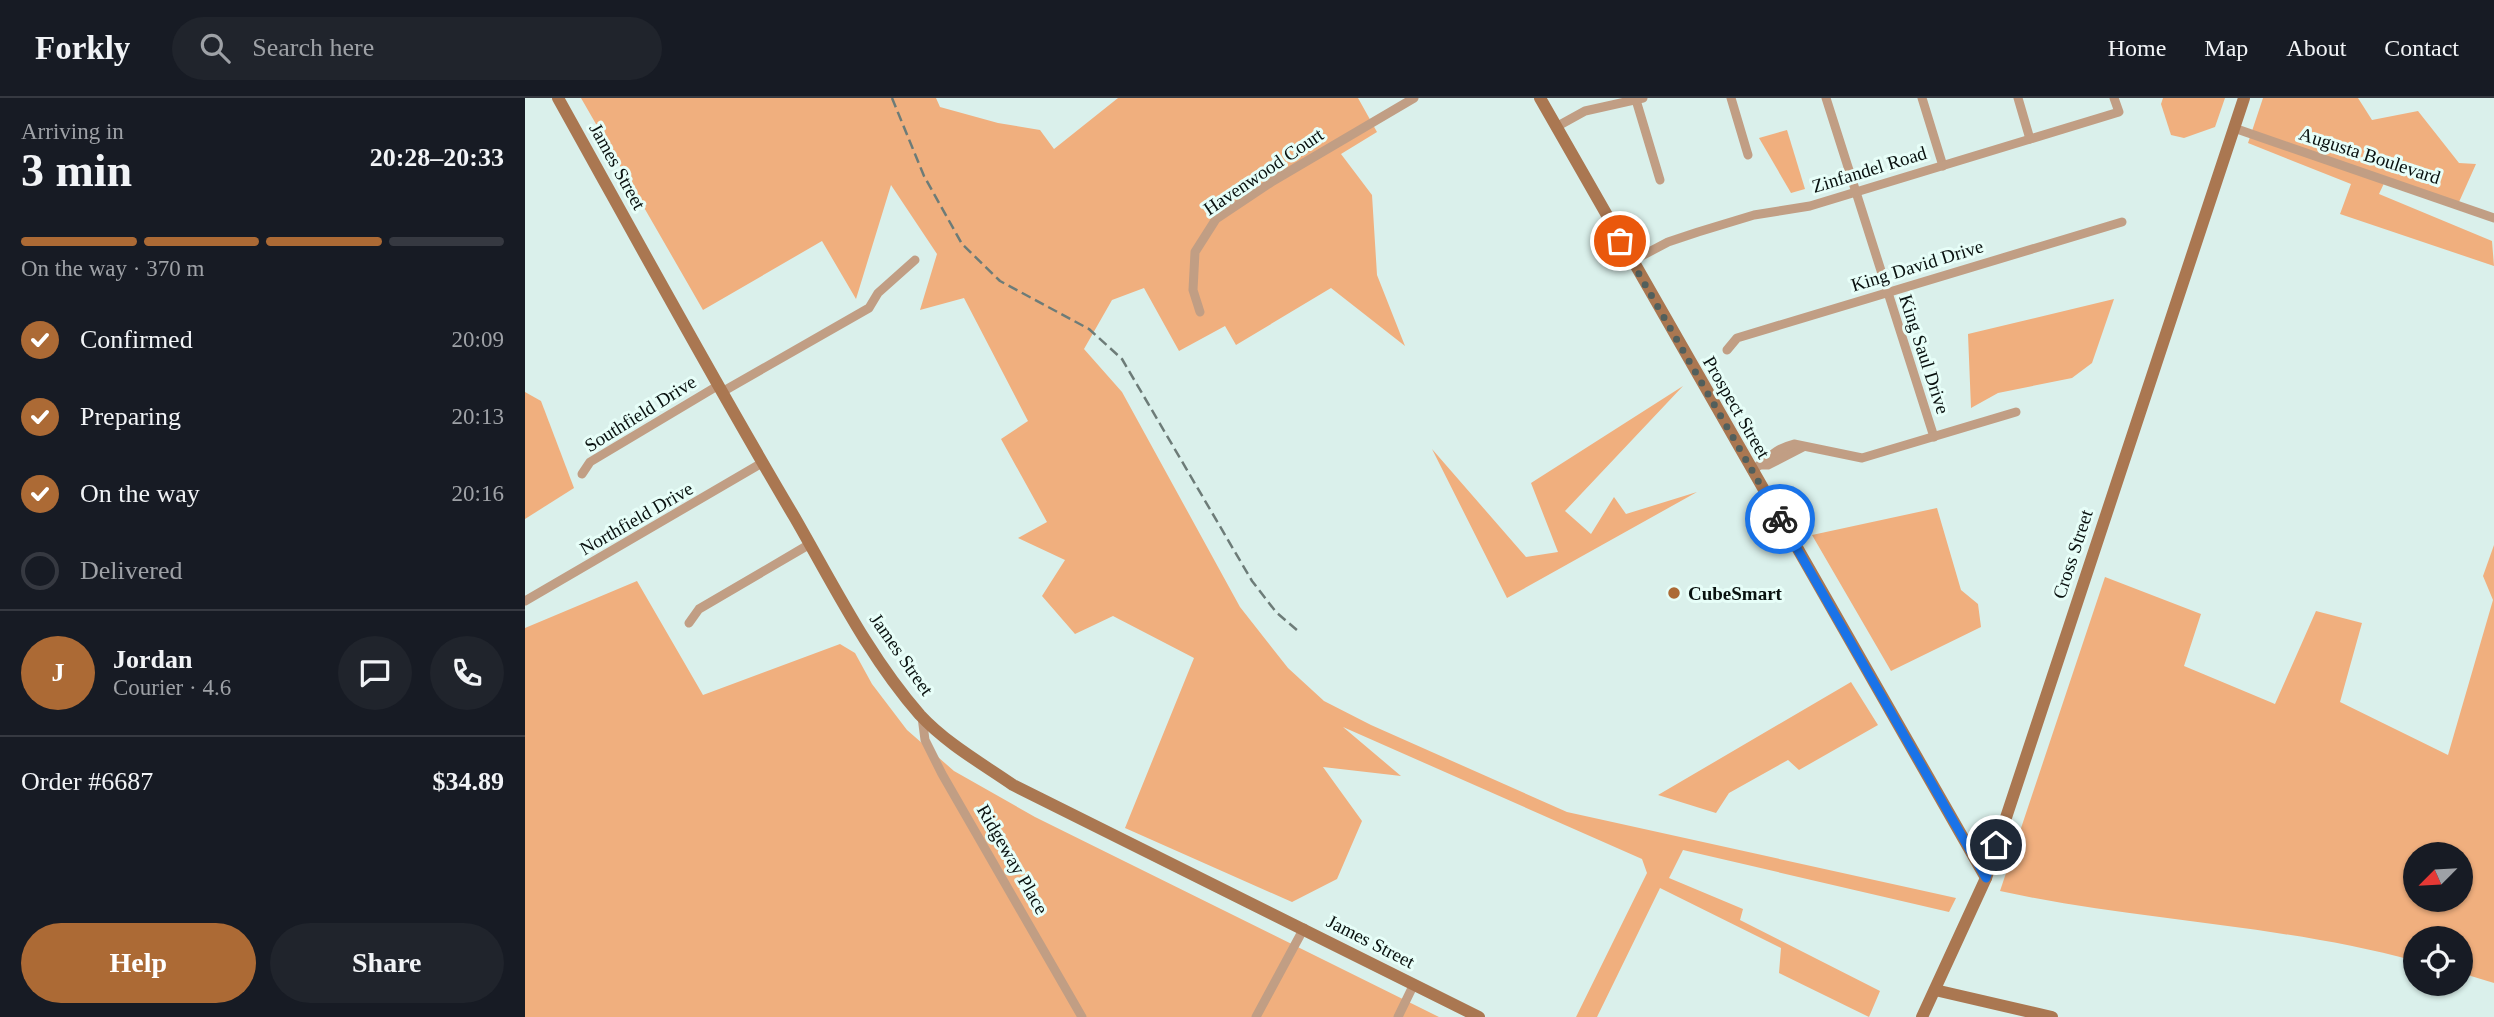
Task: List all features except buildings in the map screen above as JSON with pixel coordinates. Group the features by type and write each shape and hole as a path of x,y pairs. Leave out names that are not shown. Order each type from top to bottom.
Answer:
{"street":[{"name":"James Street","path":"558,98 762,463 896,686 922,717 952,743 1013,785 1479,1017"},
{"name":"Havenwood Court","path":"1200,312 1193,290 1195,252 1216,219 1273,181 1414,98"},
{"name":"Prospect Street","path":"1540,98 1632,261 1756,468 1986,878"},
{"path":"1731,98 1748,155"},
{"name":"King Saul Drive","path":"1826,98 1934,437"},
{"path":"1922,98 1943,166"},
{"path":"2018,98 2030,139"},
{"name":"Zinfandel Road","path":"1632,261 1668,242 1709,229 1855,192 2119,113 2114,98"},
{"name":"Cross Street","path":"1922,1017 1986,878 2244,98"},
{"path":"1556,127 1584,111 1639,99 1660,180"},
{"name":"Augusta Boulevard","path":"2234,128 2494,218"},
{"name":"King David Drive","path":"1727,350 1737,338 2122,222"},
{"name":"Southfield Drive","path":"582,474 590,462 869,308 878,293 915,260"},
{"path":"1756,468 1769,454 1794,444 1861,458 2016,412"},
{"name":"Northfield Drive","path":"525,601 762,463"},
{"path":"689,623 699,609 810,544"},
{"name":"Ridgeway Place","path":"922,717 925,740 942,774 1082,1017"},
{"path":"1256,1017 1304,928"},
{"path":"1398,1017 1414,984"},
{"path":"1935,990 2052,1017"}],"shaded area":[{"path":"581,98 936,98 940,107 998,123 1040,130 1054,149 1118,98 1358,98 1377,132 1341,154 1372,195 1377,275 1405,346 1331,288 1236,345 1225,326 1179,351 1144,288 1112,300 1084,349 1122,392 1240,607 1288,668 1324,701 1371,725 1567,812 1956,898 1949,912 1683,850 1669,878 1743,909 1740,920 1880,991 1869,1017 1779,973 1781,948 1660,888 1597,1017 1576,1017 1647,873 1642,859 1343,727 1401,776 1323,767 1362,821 1337,879 1292,902 1125,828 1194,658 1113,616 1075,634 1042,596 1065,560 1018,538 1047,522 1001,439 1028,421 964,298 920,310 937,254 891,185 856,299 822,241 703,310"},
{"path":"2163,98 2225,98 2215,127 2184,138 2171,135 2161,104"},
{"path":"2263,98 2358,98 2372,120 2418,111 2459,163 2476,164 2459,202 2386,179 2379,194 2492,241 2494,266 2340,214 2351,184 2248,143"},
{"path":"1787,130 1805,189 1791,193 1759,138"},
{"path":"2114,299 2092,363 2072,378 1998,393 1971,408 1968,334"},
{"path":"1683,386 1565,511 1591,534 1614,497 1626,514 1697,492 1507,598 1432,449 1526,557 1558,552 1531,483"},
{"path":"525,392 541,401 574,488 525,519"},
{"path":"1937,508 1961,590 1978,604 1981,627 1891,671 1812,535"},
{"path":"2494,545 2494,983 2473,977 2473,926 2403,926 2403,958 2312,939 2000,891 2105,577 2201,614 2184,666 2275,704 2316,611 2362,623 2340,702 2448,755 2493,600 2483,576"},
{"path":"637,581 703,695 840,644 855,653 872,684 907,730 954,771 1035,817 1439,1017 525,1017 525,628"},
{"path":"1851,682 1878,725 1799,770 1788,760 1729,793 1716,813 1658,795"}],"railway":[{"path":"892,98 924,176 962,244 1000,281 1089,329 1122,359 1252,581 1276,612 1298,631"}],"way so far":[{"path":"1620,241 1780,519"}],"place":[{"name":"CubeSmart","path":"1674,593"}],"route":[{"path":"1780,519 1986,878 1996,845"}]}
